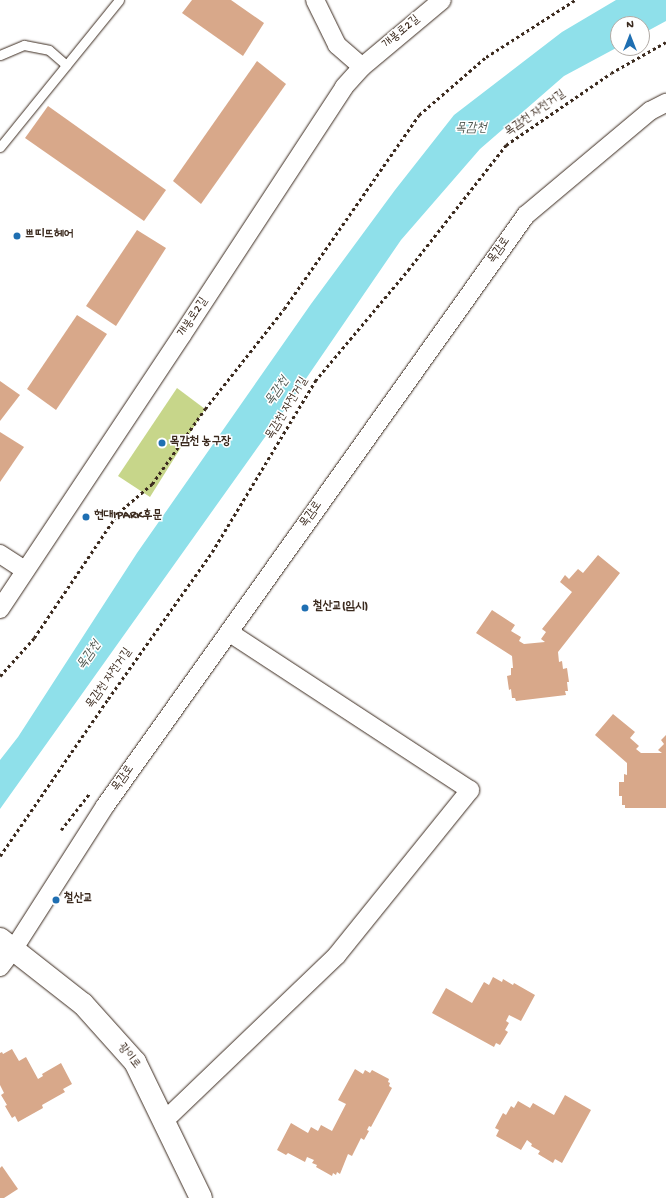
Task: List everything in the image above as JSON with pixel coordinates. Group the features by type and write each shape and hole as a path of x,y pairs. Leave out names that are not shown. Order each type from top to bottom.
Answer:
{"street":[{"path":"315,0 337,44 362,67"},
{"name":"개봉로2길","path":"0,609 182,336 344,87 362,67 442,0"},
{"name":"목감로","path":"0,967 7,944 526,215 650,111 666,103"},
{"path":"0,554 25,570"},
{"path":"164,1121 337,955 470,790 229,632"},
{"name":"광이로","path":"7,944 83,1004 135,1062 201,1198"}],"lane":[{"path":"0,147 119,0"},
{"path":"0,55 24,44 49,50 66,65"}],"path":[{"path":"0,676 34,638 118,513 152,484 205,409 284,309 419,115 486,57 575,0"},
{"name":"목감천 자전거길","path":"0,856 108,699 212,552 315,381 408,270 506,145 611,73 666,42"},
{"path":"61,830 89,794"}],"green space":[{"name":"목감천 농구장","path":"177,388 205,409 150,497 118,476"}],"water":[{"name":"목감천","path":"616,0 666,0 666,21 650,30 650,16 610,16 610,51 564,76 480,149 401,240 290,402 0,809 0,760 18,737 137,553 311,304 395,190 454,115 562,32"}],"building":[{"path":"192,0 231,0 264,23 243,56 182,13"},
{"path":"257,61 286,84 201,204 173,181"},
{"path":"48,106 166,190 144,221 25,138"},
{"path":"137,230 166,248 116,326 86,306"},
{"path":"77,315 107,334 56,410 27,389"},
{"path":"0,381 20,395 0,421"},
{"path":"0,432 24,447 0,482"},
{"path":"598,555 620,573 558,652 559,662 562,661 563,669 567,668 569,682 567,682 568,691 565,691 566,695 516,701 515,698 512,698 511,689 509,690 507,676 511,675 511,668 513,668 512,656 476,633 492,610 515,625 511,631 521,637 519,641 524,644 545,642 541,639 546,632 542,629 572,592 560,582 565,575 569,579 578,569 583,573"},
{"path":"613,714 635,732 630,738 639,746 636,749 641,753 662,753 658,750 664,744 661,740 666,735 666,808 625,808 625,805 622,805 622,796 619,796 619,782 624,782 624,774 627,775 627,763 595,735"},
{"path":"493,977 502,982 503,979 513,985 514,983 535,995 521,1021 509,1015 506,1021 509,1023 505,1030 508,1032 500,1045 496,1043 494,1047 432,1013 446,988 472,1003 484,982 489,985"},
{"path":"12,1049 19,1061 26,1057 38,1079 43,1076 42,1074 61,1063 72,1084 63,1089 65,1092 42,1105 43,1108 18,1122 15,1116 12,1118 5,1106 7,1105 1,1095 4,1093 0,1085 0,1053 2,1052 3,1054"},
{"path":"355,1069 363,1074 365,1070 370,1073 372,1070 389,1079 389,1086 392,1088 371,1127 369,1126 367,1130 369,1131 364,1140 361,1138 352,1156 348,1154 340,1174 337,1172 336,1175 333,1173 332,1176 316,1167 317,1165 312,1163 314,1160 307,1157 305,1162 288,1153 286,1155 277,1150 291,1123 308,1133 311,1127 318,1131 321,1125 332,1131 346,1104 338,1100"},
{"path":"565,1095 591,1110 562,1163 555,1159 553,1163 538,1154 540,1151 531,1146 532,1144 527,1140 521,1150 496,1136 499,1130 495,1128 503,1113 506,1115 511,1106 514,1108 518,1101 530,1108 533,1103 554,1115"},
{"path":"2,1166 18,1189 4,1198 0,1198 0,1168"}],"place":[{"name":"쁘띠뜨헤어","path":"17,236"},
{"name":"목감천 농구장","path":"162,443"},
{"name":"현대IPARK후문","path":"86,517"},
{"name":"철산교(임시)","path":"305,608"},
{"name":"철산교","path":"56,900"}]}
